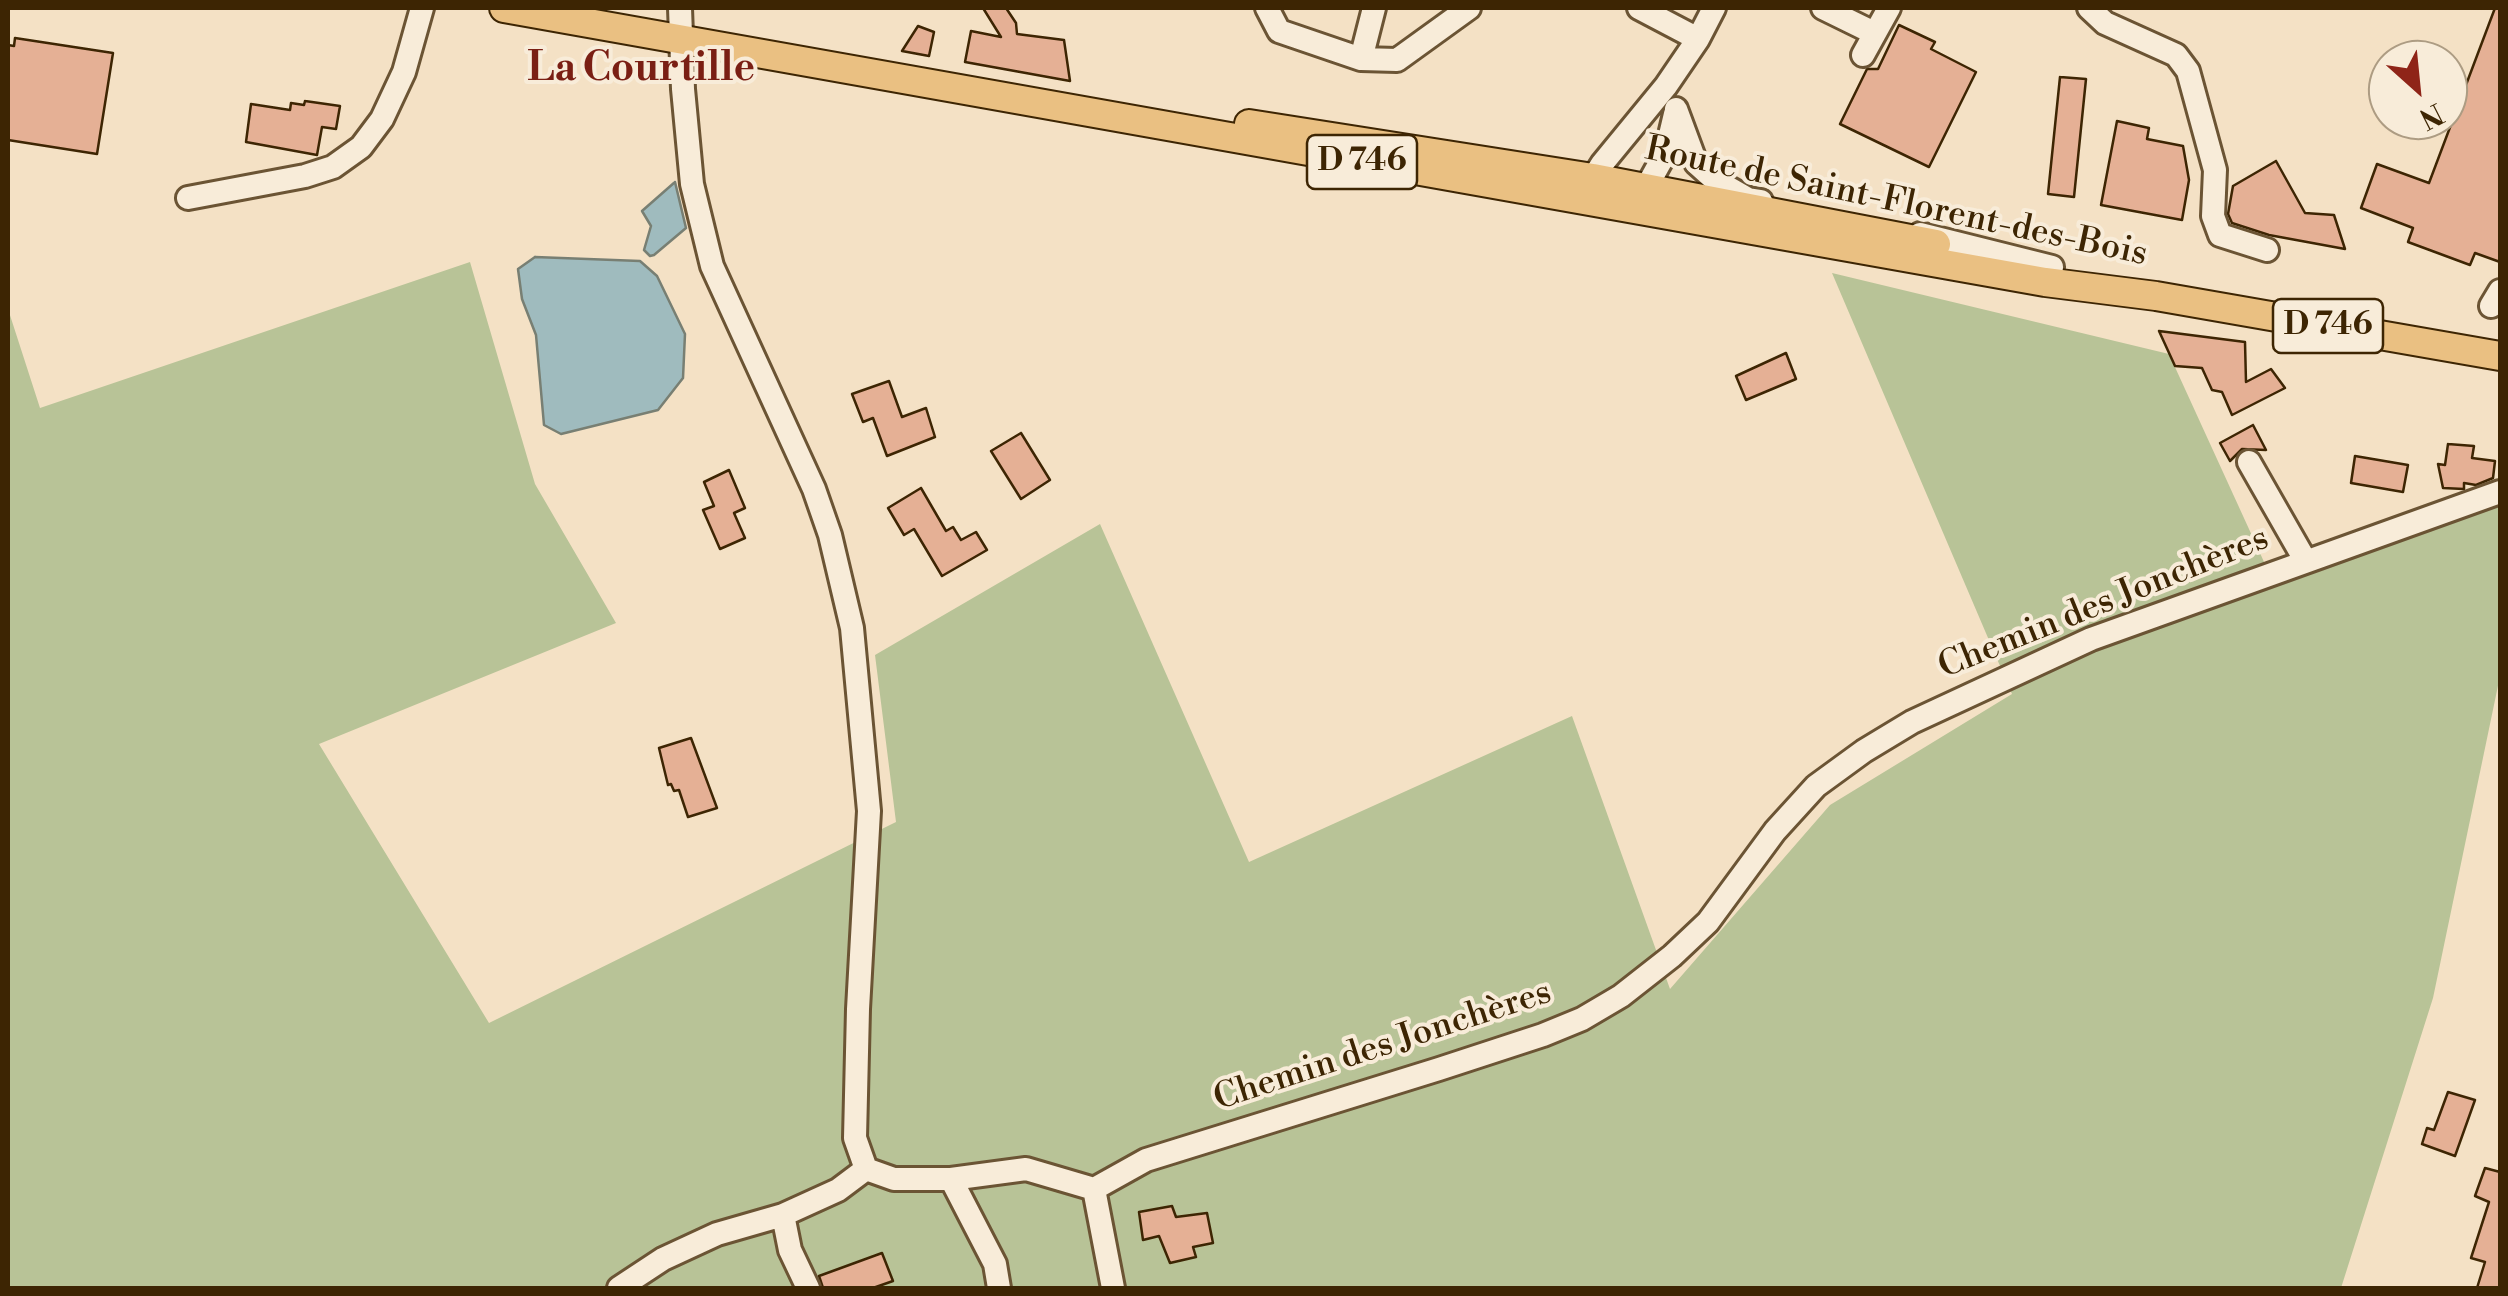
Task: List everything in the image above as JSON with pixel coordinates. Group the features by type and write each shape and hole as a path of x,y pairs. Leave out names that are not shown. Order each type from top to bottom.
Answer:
{"main road":[{"name":"Route de Saint-Florent-des-Bois","path":"504,8 2045,282 2156,296"},
{"name":"Route de Saint-Florent-des-Bois","path":"1034,100 1204,117 1604,187 1646,188 2052,267 2156,296"},
{"name":"D 746","path":"2156,296 2500,356"}],"street":[{"path":"188,198 304,176 333,167 362,147 382,118 404,72 422,8"},
{"path":"680,8 692,184 712,266 814,489 830,534 852,628 869,811 855,1138 866,1169"},
{"path":"1267,8 1279,31 1361,59 1397,60 1469,8"},
{"path":"1361,59 1374,8"},
{"path":"1639,8 1698,39"},
{"path":"1604,187 1714,8"},
{"path":"1823,8 1874,33"},
{"path":"1863,55 1889,8"},
{"path":"2088,8 2106,24 2176,55 2188,71 2215,170 2213,216 2220,235 2267,250"},
{"path":"1646,188 1666,152 1698,39"},
{"path":"1676,109 1696,162 1715,180 1748,199 1831,212 2052,267"},
{"path":"1382,166 1462,167 1604,187 1650,201 1690,220"},
{"path":"2249,462 2305,560"},
{"name":"Chemin des Jonchères","path":"1094,1189 1146,1160 1439,1069 1582,1018 1621,996 1696,934 1775,831 1816,786 1912,722 2026,666 2305,560 2500,492"},
{"path":"866,1169 894,1178 951,1179 1026,1169 1094,1189 1113,1288"},
{"path":"619,1288 662,1260 717,1234 784,1215 838,1190 866,1169"},
{"path":"951,1179 995,1264 999,1288"},
{"path":"784,1215 790,1250 808,1288"}],"green space":[{"path":"470,262 535,484 616,623 319,744 489,1023 896,822 875,655 1100,524 1249,862 1572,716 1670,989 1830,805 2012,694 1832,273 2169,354 2270,575 2500,506 2500,676 2433,998 2341,1288 8,1288 8,309 40,408"}],"water":[{"path":"675,182 686,228 650,256 644,250 651,226 642,211"},
{"path":"535,257 640,261 657,276 685,334 683,378 658,410 561,434 544,425 536,335 522,299 518,269"}],"building":[{"path":"983,8 1006,8 1016,23 1017,34 1064,40 1070,81 965,62 971,31 1001,37"},
{"path":"2495,8 2500,8 2500,262 2475,253 2470,265 2408,242 2413,228 2361,208 2377,164 2429,183 2445,140 2468,140 2468,80"},
{"path":"1899,25 1935,42 1931,49 1976,72 1929,167 1840,124 1867,69 1878,69"},
{"path":"918,26 934,32 929,56 902,51"},
{"path":"15,38 113,53 97,154 8,140 8,45 14,46"},
{"path":"2060,77 2086,79 2074,197 2048,194"},
{"path":"305,101 340,106 336,129 322,127 317,155 246,142 251,104 290,110 291,103 304,105"},
{"path":"2117,121 2149,128 2147,139 2183,146 2189,180 2182,220 2101,205"},
{"path":"2276,161 2305,213 2334,215 2345,249 2269,235 2232,223 2228,214 2233,186"},
{"path":"2159,331 2245,342 2246,382 2271,369 2285,388 2232,415 2222,392 2212,390 2202,368 2175,366"},
{"path":"1786,353 1796,379 1746,400 1736,376"},
{"path":"889,381 902,417 926,408 935,437 887,456 873,418 863,422 852,394"},
{"path":"2253,425 2266,450 2242,449 2230,461 2220,443"},
{"path":"1021,433 1050,480 1021,499 991,451"},
{"path":"2448,444 2474,446 2472,458 2495,461 2493,478 2476,485 2464,483 2464,489 2443,488 2438,464 2445,465"},
{"path":"2355,456 2408,465 2403,492 2351,483"},
{"path":"729,470 745,508 734,513 745,538 720,549 703,510 714,506 704,482"},
{"path":"921,488 946,531 953,527 961,540 976,532 987,550 942,576 914,529 904,535 888,508"},
{"path":"691,738 717,808 688,817 679,790 668,785 659,748"},
{"path":"2448,1092 2475,1100 2455,1156 2422,1144 2427,1128 2434,1130"},
{"path":"2485,1168 2500,1172 2500,1288 2477,1288 2485,1262 2471,1258 2489,1202 2475,1196"},
{"path":"1172,1206 1176,1217 1207,1213 1213,1243 1193,1247 1196,1257 1170,1263 1159,1236 1143,1240 1139,1212"},
{"path":"882,1253 893,1281 873,1288 823,1288 819,1276"}],"district":[{"name":"La Courtille","path":"641,70"}]}
